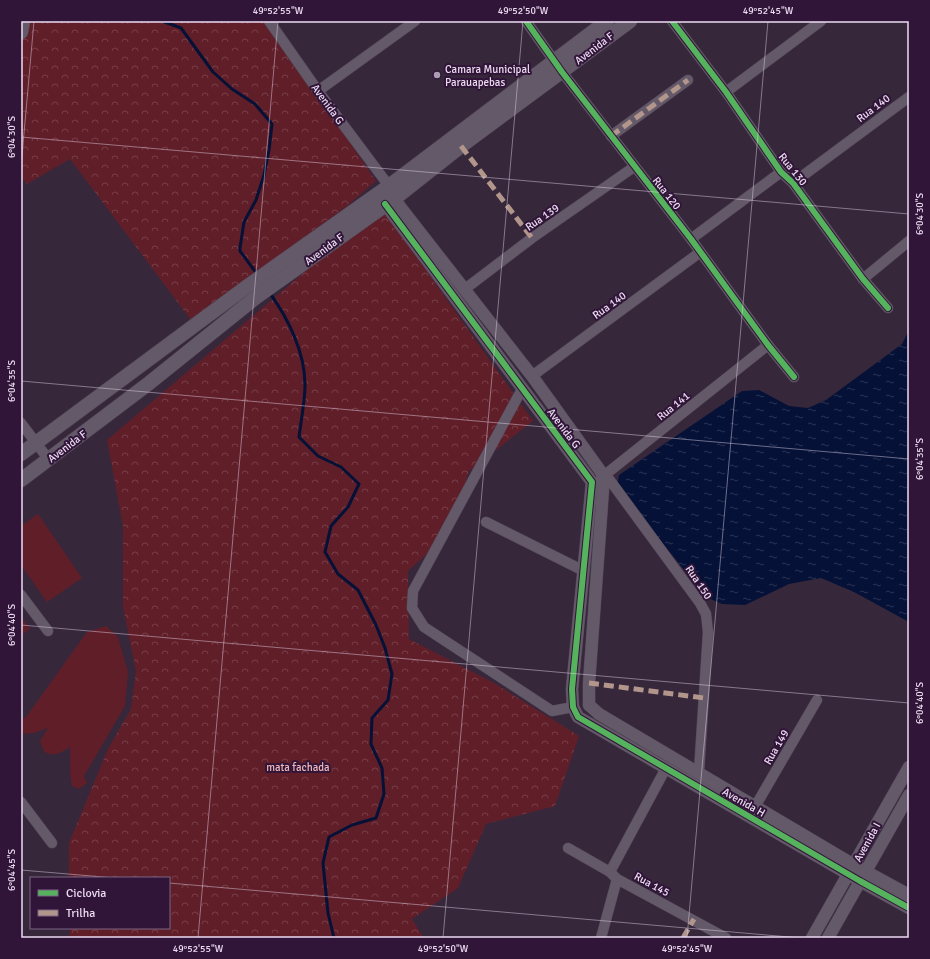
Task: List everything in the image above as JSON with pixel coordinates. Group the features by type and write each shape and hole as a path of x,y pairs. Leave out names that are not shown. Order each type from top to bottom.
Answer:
{"main road":[{"path":"21,32 23,21"},
{"name":"Avenida F","path":"21,480 49,460 255,298 281,281 389,196 554,60 607,21"},
{"name":"Avenida F","path":"21,454 245,288 276,266 389,196 562,72 630,21"}],"street":[{"name":"Avenida G","path":"270,21 522,389 592,482"},
{"path":"318,92 415,21"},
{"name":"Rua 120","path":"526,21 562,72 691,239 699,253 794,377"},
{"name":"Rua 130","path":"672,21 726,92 781,172 793,182 863,279 888,308"},
{"path":"726,92 821,21"},
{"path":"611,136 688,80"},
{"name":"Rua 140","path":"793,182 909,97"},
{"name":"Rua 139","path":"465,289 532,238 634,167"},
{"path":"691,239 781,172"},
{"name":"Avenida G","path":"389,196 465,289 532,376 605,476"},
{"path":"863,279 909,241"},
{"name":"Rua 140","path":"532,376 699,253"},
{"name":"Rua 141","path":"592,482 605,476 768,345"},
{"path":"522,389 413,591 412,608 424,627 552,711 589,704 589,683 605,476"},
{"path":"21,423 49,460"},
{"name":"Rua 150","path":"605,476 690,588 706,614 708,632 699,772"},
{"path":"573,708 572,689 592,482"},
{"path":"486,522 584,571"},
{"path":"21,595 48,631"},
{"name":"Rua 149","path":"756,806 816,700"},
{"name":"Avenida H","path":"589,704 599,714 756,806 852,870"},
{"name":"Avenida H","path":"573,708 578,717 666,768 863,876 909,895"},
{"name":"Avenida I","path":"812,938 852,870 909,767"},
{"path":"601,938 613,875 666,768"},
{"name":"Avenida I","path":"828,938 909,795"},
{"path":"21,802 52,843"},
{"name":"Rua 145","path":"568,848 726,938"},
{"name":"Avenida H","path":"863,876 909,908"}],"green space":[{"path":"21,21 267,21 376,181 347,206 191,320 70,159 27,184 21,177"},
{"name":"mata fachada","path":"381,207 533,421 469,471 450,533 408,571 409,639 494,683 579,736 555,806 486,824 458,888 412,919 424,938 69,938 70,929 170,929 170,877 69,877 69,843 108,749 131,709 136,671 123,607 123,526 107,440"},
{"path":"38,514 82,578 47,602 21,565 21,526"},
{"path":"21,617 30,629 21,635"},
{"path":"106,626 118,637 128,672 125,706 84,776 87,783 79,789 72,786 70,771 70,747 58,754 44,752 40,741 48,728 34,733 21,734 21,720 26,717 87,632"}],"water":[{"path":"909,330 909,622 854,592 821,578 789,584 745,605 722,604 706,597 617,487 619,475 742,391 759,390 789,406 808,408 826,400 902,344"}],"waterway":[{"path":"162,21 181,28 213,72 232,89 255,104 272,124 264,175 256,200 244,222 240,248 240,251 257,274"},
{"path":"269,292 289,324 299,348 302,360 305,391 299,437 318,456 341,467 359,484 348,507 331,526 325,552 338,574 358,590 376,625 385,648 392,674 388,700 372,718 371,744 382,768 384,794 376,818 352,825 329,837 323,863 328,913 334,938"}],"marked path":[{"path":"611,136 688,80"},
{"path":"461,146 532,238"},
{"path":"589,683 704,698"},
{"path":"683,938 694,919"}],"cycle path":[{"path":"526,21 562,72 691,239 768,345 794,377"},
{"path":"672,21 726,92 781,172 793,183 863,279 888,308"},
{"path":"385,204 592,482 572,689 573,707 578,717 909,908"}],"place":[{"name":"Camara Municipal Parauapebas","path":"437,75"}]}
